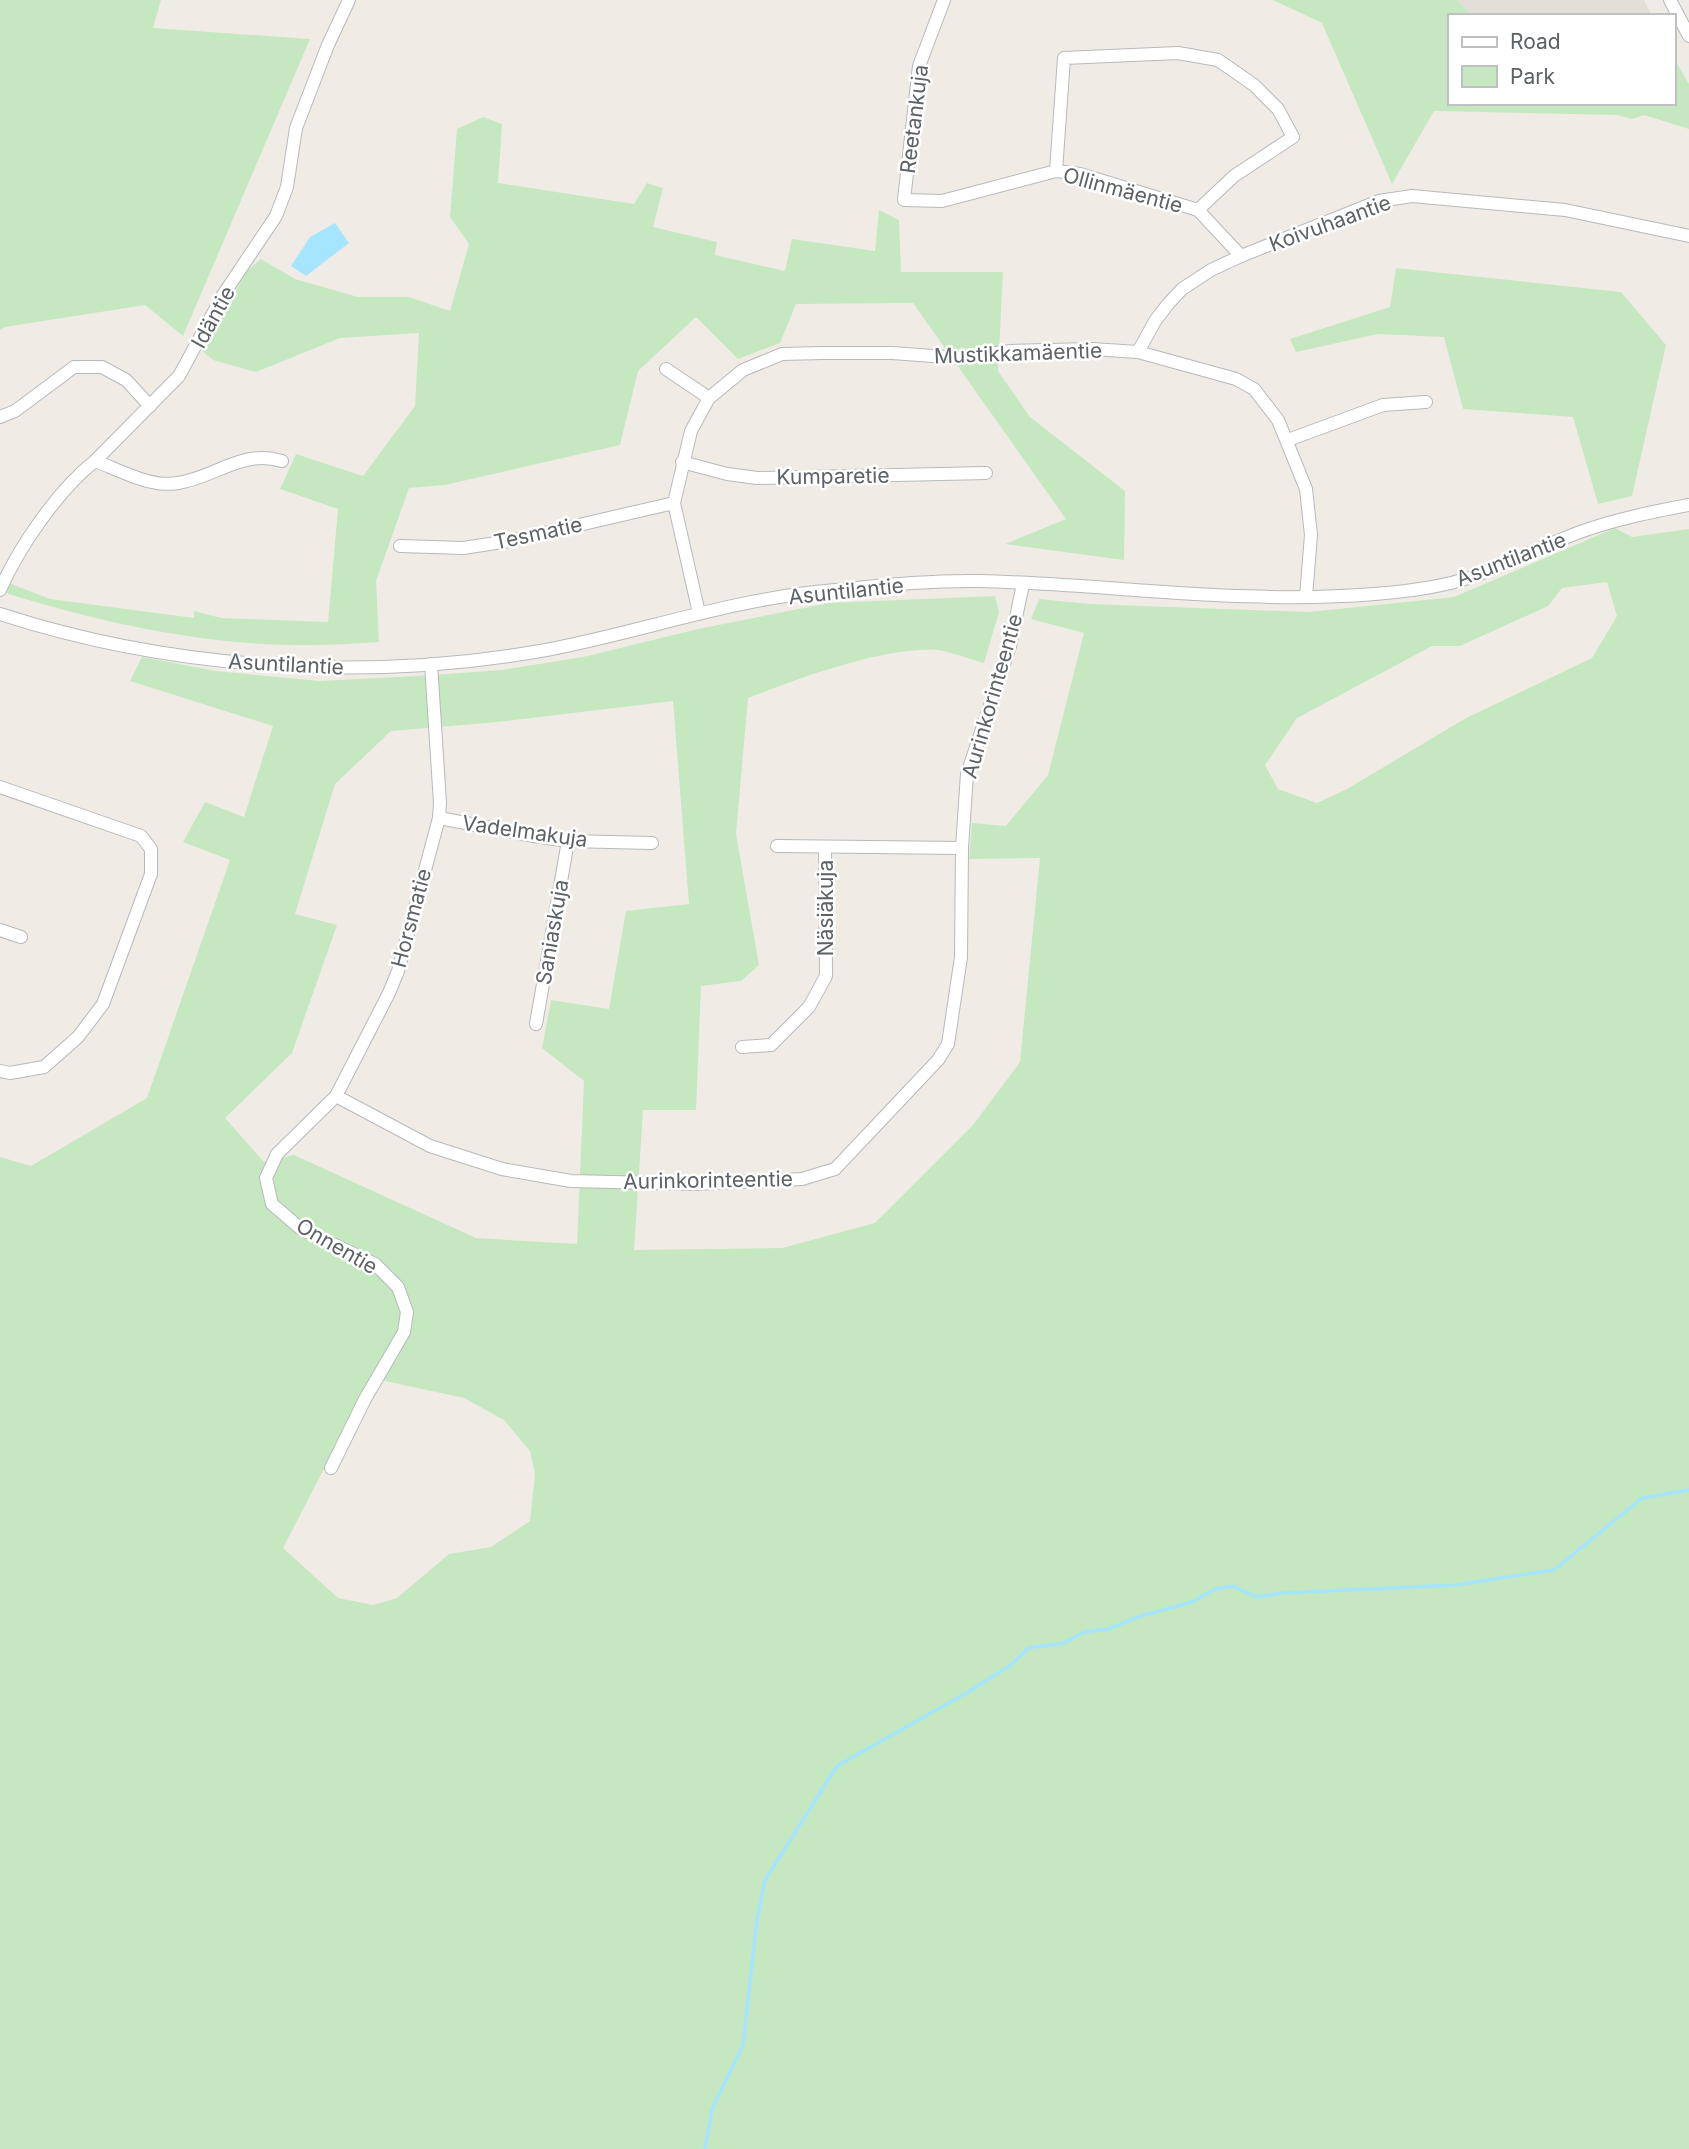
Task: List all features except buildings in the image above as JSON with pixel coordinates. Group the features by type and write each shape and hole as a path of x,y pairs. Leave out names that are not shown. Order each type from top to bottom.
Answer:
{"street":[{"name":"Idäntie","path":"0,590 14,560 82,471 179,376 223,295 276,216 287,187 296,128 328,45 349,0"},
{"name":"Reetankuja","path":"904,200 919,66 944,0"},
{"path":"1670,0 1689,36"},
{"path":"1056,171 1065,58 1178,53 1218,60 1254,85 1278,109 1293,137 1234,176 1199,210"},
{"name":"Ollinmäentie","path":"904,200 942,201 1056,171 1111,182 1199,210 1241,256"},
{"name":"Koivuhaantie","path":"1139,352 1155,321 1182,289 1211,270 1379,201 1412,196 1564,210 1689,236"},
{"name":"Mustikkamäentie","path":"699,613 674,503 691,431 709,398 743,370 782,354 892,353 960,358 1061,348 1139,352 1226,376 1254,389 1278,420 1306,489 1311,535 1307,597"},
{"path":"0,417 15,411 74,367 102,367 126,380 150,406"},
{"path":"666,369 709,398"},
{"path":"1288,440 1383,405 1426,401"},
{"path":"95,461 163,484 179,483 254,457 282,461"},
{"name":"Kumparetie","path":"682,462 727,474 757,478 986,473"},
{"name":"Tesmatie","path":"400,545 463,548 510,541 674,503"},
{"name":"Asuntilantie","path":"0,614 72,633 197,659 277,666 431,664 548,649 755,601 812,593 973,581 1255,598 1374,594 1433,587 1474,576 1614,521 1689,505"},
{"name":"Aurinkorinteentie","path":"336,1096 430,1146 502,1168 571,1181 694,1184 802,1179 835,1169 938,1060 948,1044 961,957 962,848 967,774 1010,646 1023,584"},
{"name":"Horsmatie","path":"289,1140 336,1096 398,971 439,818 431,664"},
{"path":"0,787 141,836 151,849 151,874 103,1004 78,1037 44,1068 10,1073 0,1071"},
{"name":"Vadelmakuja","path":"439,818 568,841 652,843"},
{"name":"Saniaskuja","path":"536,1024 568,841"},
{"path":"777,846 962,848"},
{"name":"Näsiäkuja","path":"742,1047 771,1045 809,1007 826,976 825,847"},
{"path":"0,930 21,937"},
{"name":"Onnentie","path":"289,1140 277,1154 266,1178 272,1204 301,1230 375,1264 398,1287 407,1312 404,1332 365,1399 331,1468"}],"shaded area":[{"path":"1457,0 1644,0 1651,14 1471,14"}],"green space":[{"path":"0,0 161,0 153,28 310,39 183,336 145,305 5,327 0,330"},
{"path":"1273,0 1457,0 1471,14 1448,14 1448,105 1675,105 1675,60 1689,84 1689,129 1644,115 1632,119 1617,115 1434,111 1392,184 1322,23"},
{"path":"483,117 502,124 498,183 634,204 647,183 663,188 653,227 717,242 715,255 785,271 792,239 875,251 879,210 899,220 901,272 1003,272 998,371 1030,417 1125,491 1124,560 1005,544 1066,519 913,303 796,304 780,343 738,359 696,317 638,371 620,445 445,485 409,488 376,581 379,642 277,645 198,638 120,624 6,593 9,583 50,599 194,618 194,611 221,618 328,622 338,509 280,489 296,454 363,476 415,406 419,333 340,338 256,372 213,360 202,351 247,271 261,259 295,279 358,297 409,297 450,311 469,244 450,217 457,129"},
{"path":"1396,268 1621,292 1666,345 1632,496 1598,504 1573,417 1463,409 1444,337 1378,334 1296,352 1290,339 1390,307"},
{"path":"1615,528 1632,537 1689,529 1689,2149 0,2149 0,1157 31,1166 147,1098 230,860 183,842 205,802 244,817 273,726 130,681 142,657 216,671 319,681 502,670 583,657 698,629 829,603 995,596 999,612 984,663 937,650 892,653 841,665 748,698 736,834 759,965 741,981 701,986 696,1110 643,1110 634,1250 782,1248 875,1223 973,1125 1020,1062 1040,858 969,859 972,823 1006,826 1048,775 1084,633 1031,619 1039,599 1090,604 1309,612 1454,597","holes":["1607,582 1617,616 1592,658 1466,718 1347,789 1317,803 1278,789 1265,765 1297,718 1432,646 1460,646 1548,606 1562,588","673,701 689,904 626,911 609,1009 551,1000 542,1048 584,1081 577,1244 476,1238 294,1155 264,1162 225,1118 292,1053 337,925 295,914 335,784 391,731 498,722","371,1378 464,1398 504,1420 530,1451 535,1474 530,1521 491,1547 449,1554 397,1598 373,1605 338,1598 283,1548"]}],"water":[{"path":"335,223 349,243 306,276 291,266 310,237"}],"waterway":[{"path":"705,2149 712,2109 743,2045 757,1919 765,1880 837,1766 968,1692 1011,1665 1028,1648 1064,1643 1084,1632 1108,1629 1141,1616 1192,1602 1215,1589 1233,1586 1256,1597 1283,1593 1456,1585 1554,1570 1642,1498 1689,1490"}]}
